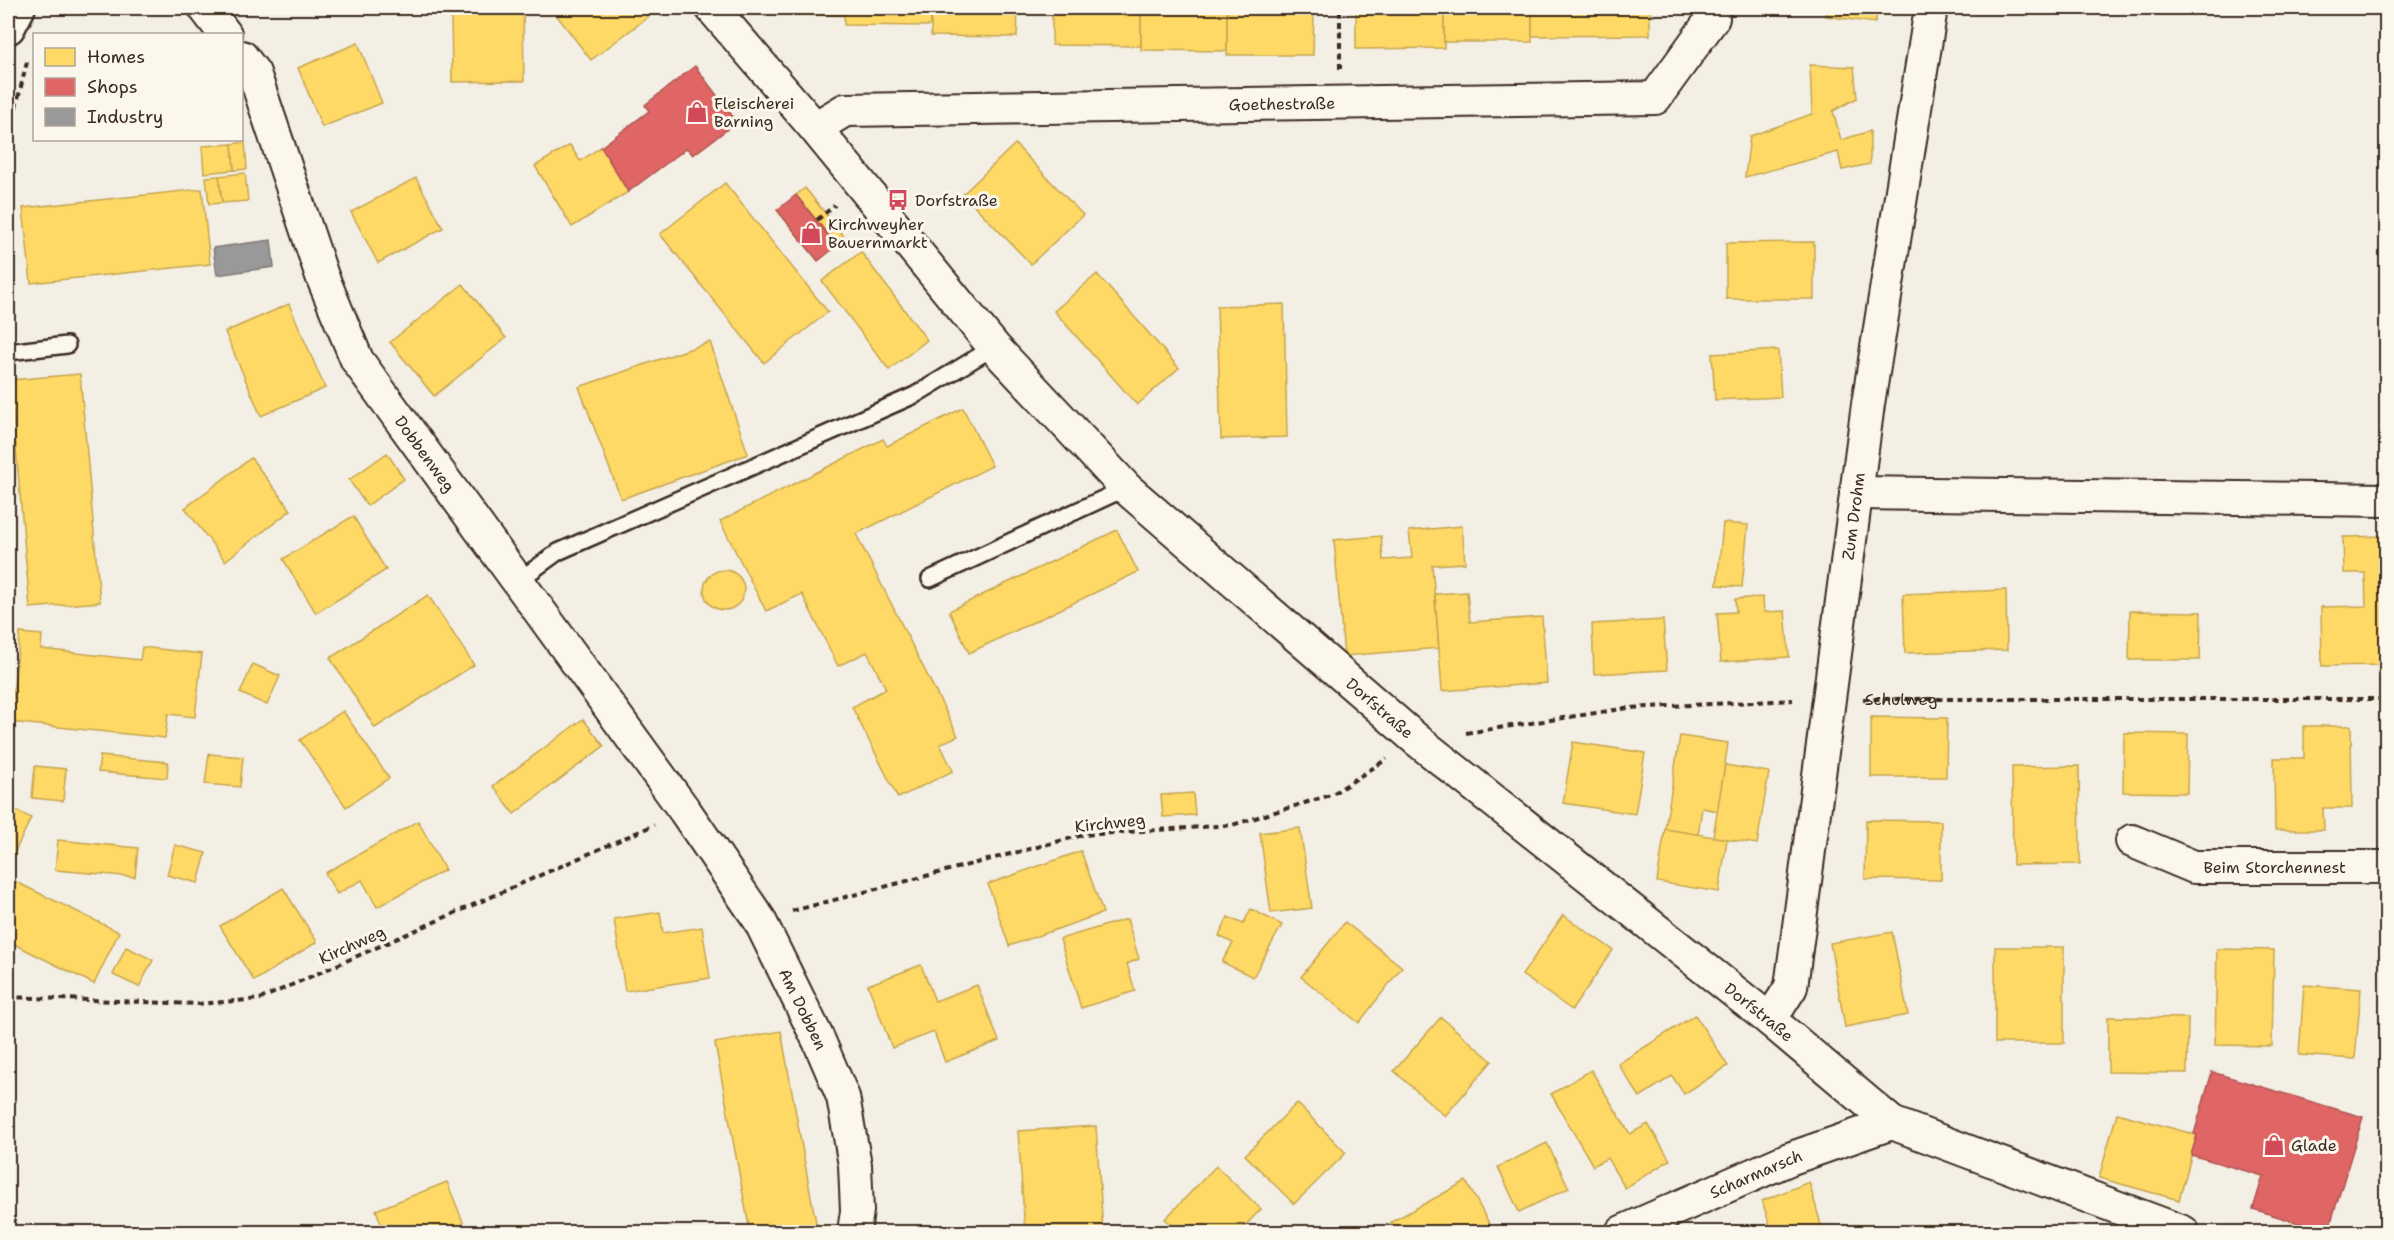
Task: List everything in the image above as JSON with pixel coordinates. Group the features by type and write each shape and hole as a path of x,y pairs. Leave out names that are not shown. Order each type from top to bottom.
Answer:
{"main road":[{"path":"8,27 18,8"}],"street":[{"path":"205,8 224,33"},
{"name":"Dorfstraße","path":"712,8 815,128 994,347 1126,488 1417,740 1770,1020 1892,1123 2129,1218 2183,1233"},
{"name":"Zum Drohm","path":"1770,1020 1791,987 1856,493 1931,8"},
{"name":"Goethestraße","path":"815,128 846,110 1655,98 1713,18"},
{"name":"Dobbenweg","path":"243,58 254,73 322,276 357,360 685,811"},
{"path":"1856,493 2386,500"},
{"name":"Am Dobben","path":"685,811 759,919 819,1041 843,1097 855,1165 857,1211 854,1233"},
{"name":"Beim Storchennest","path":"2132,841 2194,867 2386,867"},
{"name":"Scharmarsch","path":"1622,1233 1789,1160 1892,1123"}],"lane":[{"path":"8,352 67,345"},
{"path":"518,581 558,552 915,395 994,347"},
{"path":"930,579 1126,488"}],"path":[{"path":"1340,8 1340,102"},
{"path":"8,139 30,52"},
{"name":"Schulweg","path":"1417,740 1628,708 1830,699 2386,699"},
{"name":"Kirchweg","path":"759,919 1083,835 1232,825 1331,795 1417,740"},
{"name":"Kirchweg","path":"8,997 198,1004 260,999 685,811"}],"building: Homes":[{"path":"451,8 523,8 524,81 452,82"},
{"path":"560,8 641,8 648,17 591,60 554,12"},
{"path":"756,8 844,8 844,15 756,14"},
{"path":"844,8 931,8 931,26 844,25"},
{"path":"931,8 1018,8 1017,37 931,36"},
{"path":"1052,8 1141,8 1141,46 1052,45"},
{"path":"1141,8 1227,8 1227,51 1141,50"},
{"path":"1227,8 1314,8 1313,55 1227,55"},
{"path":"1356,8 1444,8 1444,48 1356,49"},
{"path":"1444,8 1532,8 1532,42 1444,42"},
{"path":"1532,8 1650,8 1650,35 1532,36"},
{"path":"1827,8 1878,8 1875,23 1826,16"},
{"path":"358,43 382,103 322,127 298,68"},
{"path":"1810,65 1854,67 1857,98 1833,111 1841,140 1870,131 1870,164 1842,170 1838,152 1745,177 1750,136 1812,114"},
{"path":"245,142 247,169 234,170 232,144"},
{"path":"232,144 234,170 204,173 202,146"},
{"path":"1015,144 1083,215 1031,264 963,194"},
{"path":"570,145 580,161 601,147 628,192 572,227 535,166"},
{"path":"245,173 248,201 222,203 219,176"},
{"path":"219,176 222,203 209,204 206,177"},
{"path":"416,178 443,228 378,263 351,212"},
{"path":"725,183 828,312 764,363 660,234"},
{"path":"805,188 846,239 837,246 796,195"},
{"path":"202,189 210,264 31,283 23,208"},
{"path":"1814,242 1814,299 1726,299 1726,243"},
{"path":"861,252 927,340 889,370 822,281"},
{"path":"1097,274 1179,368 1137,405 1054,311"},
{"path":"463,284 506,338 434,396 390,342"},
{"path":"289,304 325,388 261,416 225,332"},
{"path":"1284,304 1287,437 1221,439 1217,306"},
{"path":"710,342 748,454 621,499 579,387"},
{"path":"1778,350 1781,397 1715,400 1712,354"},
{"path":"80,374 100,602 30,608 10,380"},
{"path":"963,408 992,466 856,534 958,736 940,744 953,771 898,798 852,707 886,689 867,652 838,666 802,594 766,611 720,521 883,439 887,446"},
{"path":"387,453 404,479 367,506 349,480"},
{"path":"251,458 291,510 225,561 185,508"},
{"path":"353,516 386,570 316,613 283,559"},
{"path":"1723,523 1748,525 1742,587 1717,585"},
{"path":"1462,526 1465,563 1432,565 1439,648 1344,656 1334,540 1381,536 1383,560 1412,558 1409,531"},
{"path":"1117,530 1138,572 969,653 949,611"},
{"path":"2386,536 2386,665 2322,666 2321,607 2366,606 2365,573 2344,573 2343,537"},
{"path":"724,570 738,576 744,590 738,604 724,610 710,604 704,590 710,576"},
{"path":"2006,590 2007,650 1905,653 1903,594"},
{"path":"1467,592 1470,622 1542,617 1547,683 1442,691 1435,594"},
{"path":"428,595 474,665 375,728 330,658"},
{"path":"1763,597 1764,612 1785,611 1789,657 1721,662 1717,613 1736,612 1735,599"},
{"path":"2130,611 2201,612 2200,660 2129,660"},
{"path":"1663,620 1667,670 1594,674 1592,624"},
{"path":"20,633 42,635 41,649 140,660 142,647 202,654 195,717 168,714 165,738 10,722"},
{"path":"253,664 280,676 267,705 240,693"},
{"path":"343,711 389,778 346,807 300,740"},
{"path":"1871,717 1947,718 1946,777 1871,777"},
{"path":"583,719 604,746 514,814 493,786"},
{"path":"2304,726 2351,726 2352,808 2323,808 2324,830 2275,830 2274,758 2304,758"},
{"path":"2124,733 2188,734 2187,793 2123,792"},
{"path":"1680,736 1728,743 1718,811 1702,808 1698,835 1665,829"},
{"path":"1573,742 1645,753 1635,814 1563,803"},
{"path":"209,754 243,757 240,787 205,784"},
{"path":"100,756 168,762 167,778 98,772"},
{"path":"1725,765 1769,772 1757,844 1713,837"},
{"path":"35,766 66,769 63,801 32,798"},
{"path":"2079,766 2080,864 2013,865 2012,767"},
{"path":"1193,793 1195,815 1163,817 1161,795"},
{"path":"8,806 31,818 8,866"},
{"path":"1866,820 1941,821 1941,880 1865,879"},
{"path":"418,821 445,870 377,907 362,880 337,894 325,873"},
{"path":"1300,828 1312,908 1271,913 1260,833"},
{"path":"1665,829 1727,839 1719,892 1657,882"},
{"path":"58,840 138,848 135,877 55,870"},
{"path":"175,845 206,853 198,883 167,875"},
{"path":"1081,851 1103,913 1009,946 988,884"},
{"path":"8,878 119,932 94,984 8,941"},
{"path":"283,888 317,942 254,981 220,926"},
{"path":"1251,909 1282,925 1253,977 1222,962 1233,943 1219,936 1228,917 1243,924"},
{"path":"660,912 663,933 702,927 710,978 625,991 614,919"},
{"path":"1563,915 1613,950 1572,1010 1522,975"},
{"path":"1127,919 1139,959 1127,964 1135,991 1081,1008 1060,939"},
{"path":"1345,922 1402,967 1359,1023 1301,977"},
{"path":"1892,932 1908,1015 1845,1027 1830,943"},
{"path":"126,947 153,960 139,987 113,975"},
{"path":"1995,947 2064,947 2064,1043 1995,1043"},
{"path":"2217,949 2274,950 2272,1046 2215,1045"},
{"path":"921,965 935,1001 977,985 999,1041 945,1062 934,1032 892,1048 868,985"},
{"path":"2304,985 2361,989 2355,1059 2299,1055"},
{"path":"1695,1015 1728,1066 1684,1094 1672,1076 1640,1097 1618,1064"},
{"path":"1441,1017 1492,1061 1445,1116 1394,1071"},
{"path":"2108,1017 2188,1018 2187,1073 2108,1072"},
{"path":"781,1031 818,1232 750,1232 715,1043"},
{"path":"1591,1070 1630,1134 1648,1124 1670,1160 1625,1188 1607,1158 1593,1166 1551,1094"},
{"path":"1297,1103 1346,1153 1294,1204 1245,1155"},
{"path":"2117,1113 2197,1135 2179,1200 2099,1178"},
{"path":"1096,1126 1103,1232 1025,1232 1018,1131"},
{"path":"1547,1143 1569,1188 1519,1212 1498,1167"},
{"path":"1216,1166 1261,1209 1239,1232 1179,1232 1165,1219"},
{"path":"1466,1181 1491,1227 1481,1232 1397,1232 1391,1222"},
{"path":"447,1182 467,1232 384,1232 376,1210"},
{"path":"1809,1182 1823,1232 1772,1232 1762,1201"}],"building: Shops":[{"path":"695,66 737,122 693,155 687,148 628,192 601,147 649,111 645,105"},
{"name":"Kirchweyher Bauernmarkt","path":"796,195 837,246 818,261 777,210"},
{"name":"Glade","path":"2212,1072 2363,1117 2328,1232 2253,1209 2263,1176 2191,1155 2197,1135 2194,1134"}],"building: Industry":[{"path":"271,240 274,267 217,275 213,248"}],"place":[{"name":"Fleischerei Barning","path":"697,112"},
{"name":"Dorfstraße","path":"898,200"},
{"name":"Kirchweyher Bauernmarkt","path":"811,233"},
{"name":"Glade","path":"2274,1145"}]}
